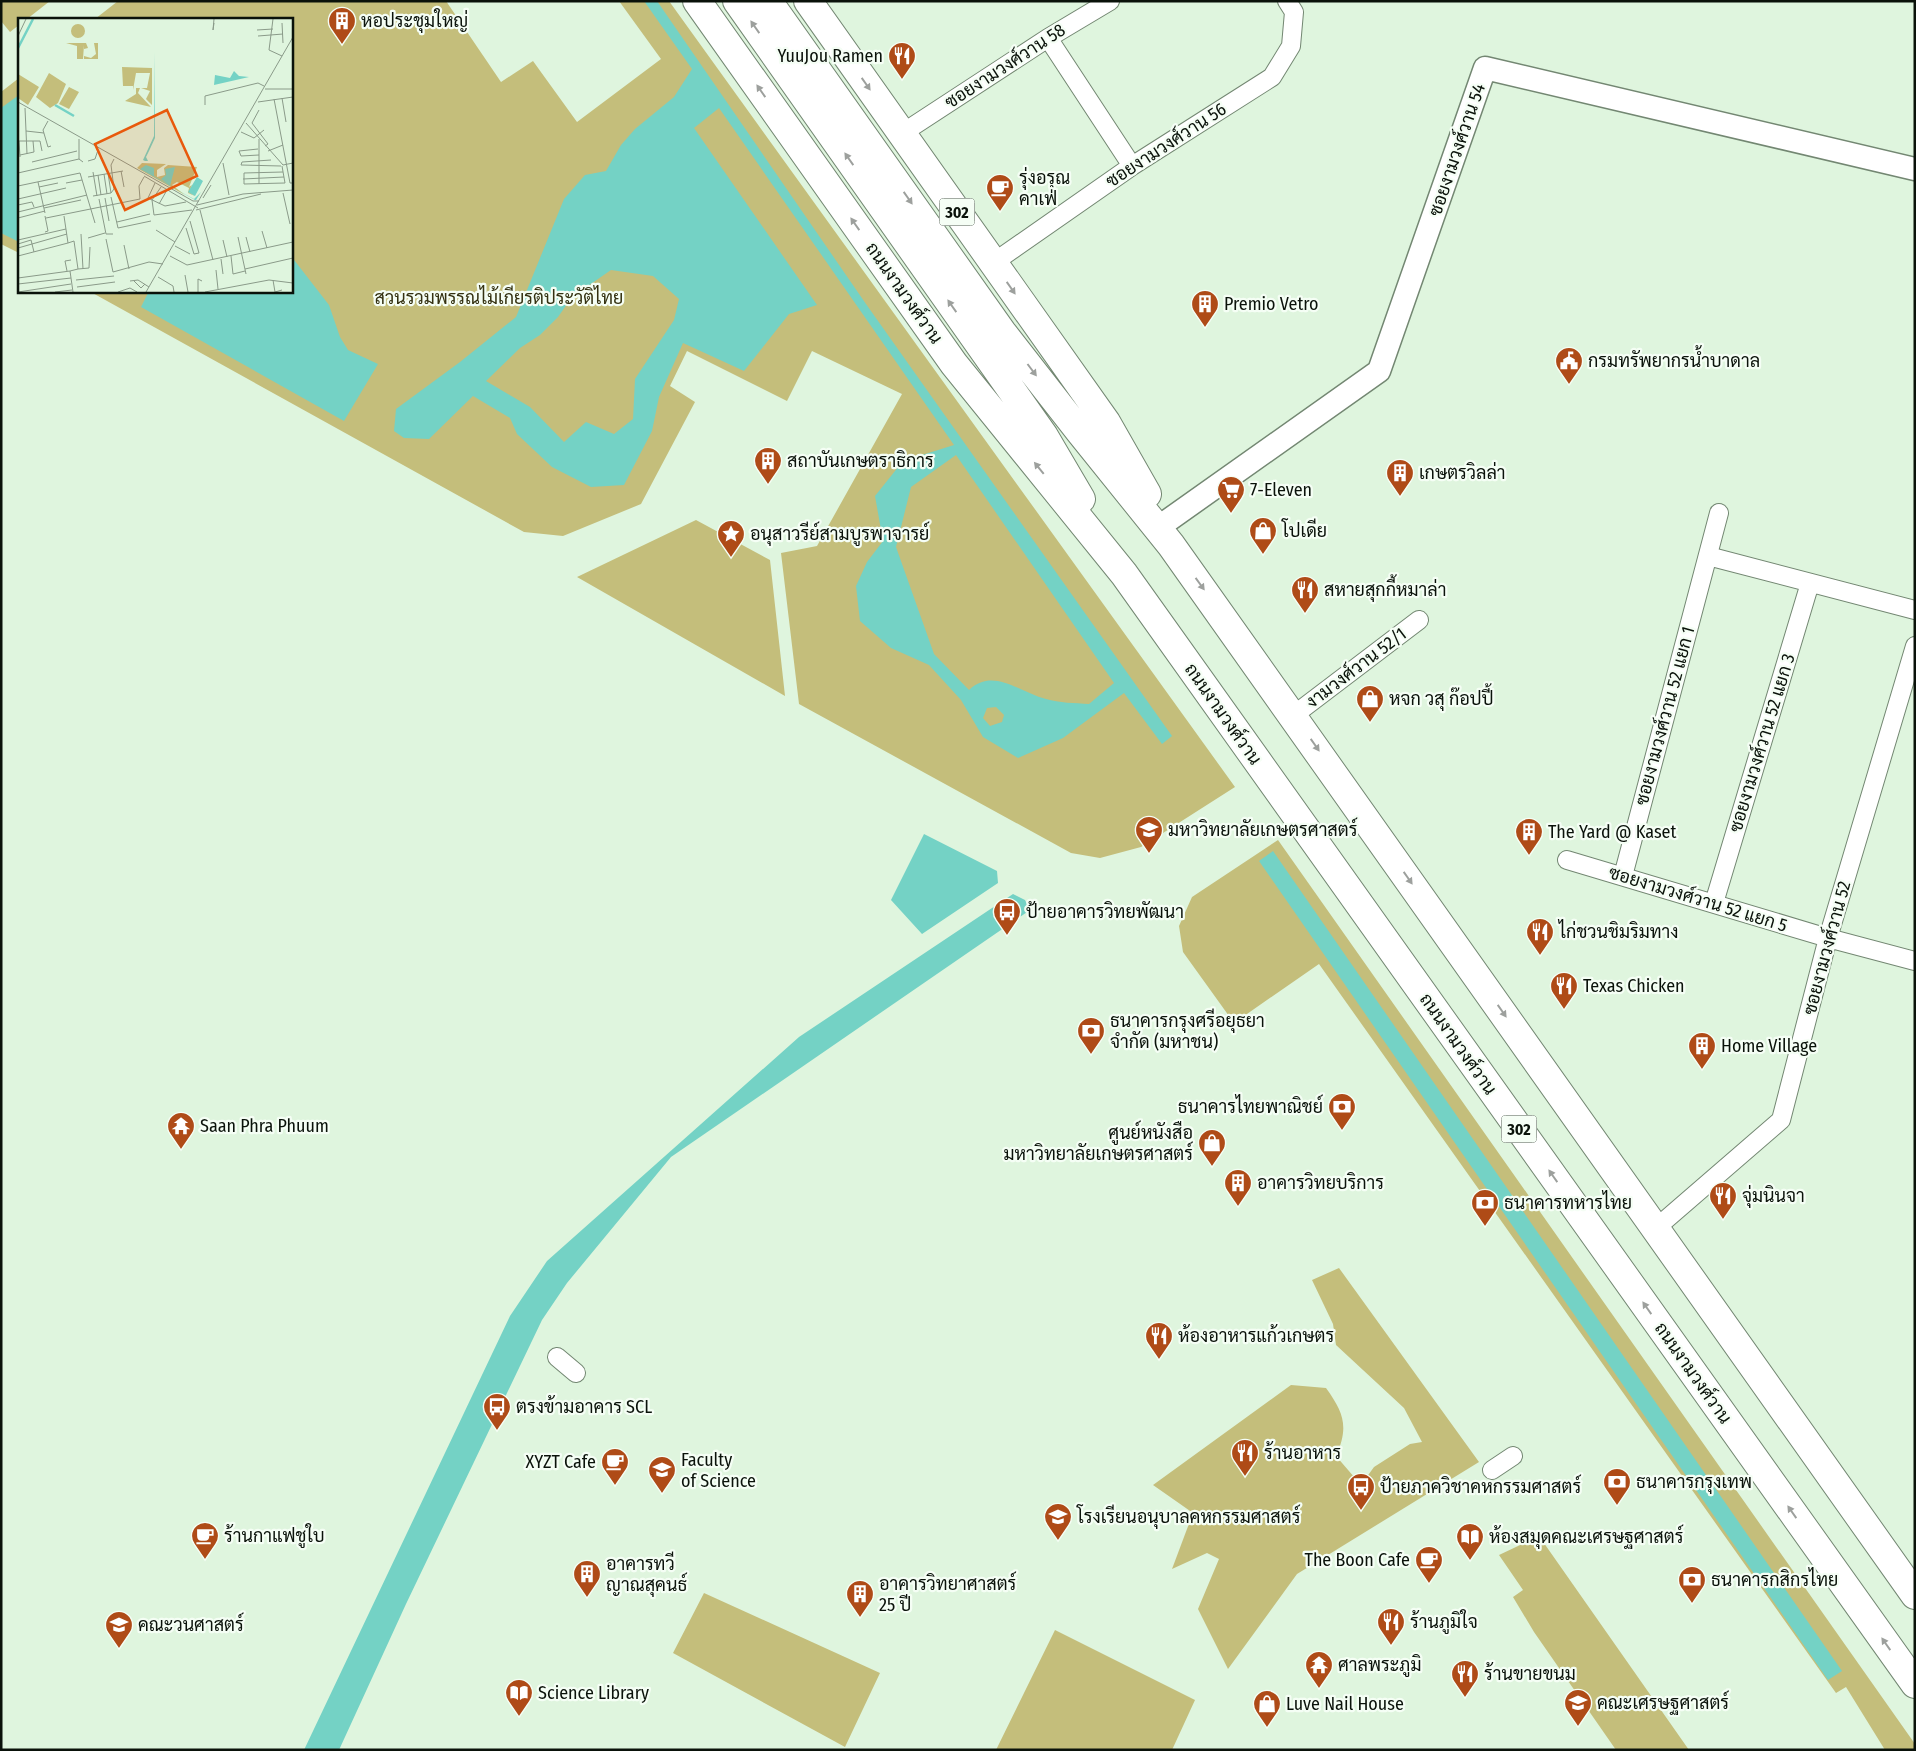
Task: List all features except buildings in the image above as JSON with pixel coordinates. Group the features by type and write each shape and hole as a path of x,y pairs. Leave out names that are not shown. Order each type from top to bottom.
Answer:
{"main road":[{"name":"ถนนงามวงศ์วาน","path":"697,1 954,364 1124,574 1915,1684"},
{"name":"ถนนงามวงศ์วาน","path":"737,1 1044,436 1124,574"},
{"name":"302","path":"768,1 1002,332 1080,432 1168,534"},
{"name":"302","path":"817,4 902,134 1106,422 1168,534 1655,1229 1914,1591"}],"street":[{"name":"ซอยงามวงศ์วาน 58","path":"902,134 1048,38 1110,1"},
{"name":"ซอยงามวงศ์วาน 56","path":"993,263 1132,166 1272,77 1291,46 1294,12 1287,1"},
{"path":"1048,38 1132,166"},
{"name":"ซอยงามวงศ์วาน 54","path":"1168,534 1379,371 1485,68 1915,169"},
{"name":"ซอยงามวงศ์วาน 52 แยก 1","path":"1623,876 1719,513"},
{"path":"1708,556 1915,610"},
{"name":"ซอยงามวงศ์วาน 52 แยก 3","path":"1714,903 1810,583"},
{"name":"งามวงศ์วาน 52/1","path":"1294,715 1419,620"},
{"name":"ซอยงามวงศ์วาน 52","path":"1655,1229 1781,1120 1828,938 1915,646"},
{"name":"ซอยงามวงศ์วาน 52 แยก 5","path":"1567,860 1828,938 1915,961"},
{"path":"557,1358 576,1373"},
{"path":"1492,1470 1513,1456"}],"green space":[{"path":"1,1 50,1 28,18 18,18 18,26 10,32 1,21"},
{"name":"สวนรวมพรรณไม้เกียรติประวัติไทย","path":"118,1 446,1 501,82 533,61 577,122 661,59 619,1 669,1 1235,787 1141,847 1100,858 1071,853 799,704 781,553 817,546 902,394 812,351 787,401 687,351 670,386 695,402 641,504 563,536 524,532 91,292 292,292 292,18 96,18"},
{"path":"18,79 18,252 1,244 1,92"},
{"path":"696,520 770,560 785,696 577,577"},
{"path":"1278,840 1915,1744 1915,1750 1885,1750 1846,1687 1836,1693 1319,964 1234,1023 1183,952 1179,926 1192,897"},
{"path":"1339,1268 1479,1462 1297,1574 1228,1669 1198,1609 1219,1559 1207,1553 1172,1569 1193,1513 1153,1485 1291,1385 1326,1388 1337,1405 1343,1420 1342,1437 1336,1456 1361,1485 1374,1467 1410,1444 1422,1442 1404,1408 1336,1345 1333,1324 1312,1280"},
{"path":"1539,1536 1689,1750 1616,1750 1534,1632 1513,1597 1523,1590 1499,1555"},
{"path":"704,1593 880,1673 845,1747 673,1653"},
{"path":"1055,1630 1195,1700 1172,1750 996,1750"}],"water":[{"path":"644,1 657,1 866,304 1172,736 1162,744 1124,693 1063,738 1018,758 983,737 961,700 929,665 891,648 860,621 856,586 867,562 883,541 875,496 903,461 954,445 719,108 694,128 817,305 789,314 744,371 683,343 659,397 652,431 624,485 591,487 552,467 517,434 510,418 473,396 429,439 404,438 394,431 396,409 460,362 516,317 564,199 585,175 606,171 621,145 635,129 674,97 692,69","holes":["611,270 653,276 679,299 674,320 635,379 633,419 614,434 586,422 564,442 530,407 486,381 520,348 540,335 558,317 572,297","956,455 1114,683 1089,704 1051,700 997,681 978,683 969,690 934,654 896,547 911,487","996,707 1004,715 1002,722 990,726 983,718 987,708"]},
{"path":"18,96 18,242 1,233 1,108"},
{"path":"292,257 329,305 340,337 348,350 378,364 344,421 141,307 148,292 292,292"},
{"path":"924,834 997,871 998,883 922,934 891,900"},
{"path":"1273,851 1842,1671 1828,1680 1259,861"},
{"path":"1013,894 1025,900 1030,910 671,1157 567,1283 542,1320 406,1604 339,1750 304,1750 510,1316 547,1261 799,1037"}],"place":[{"name":"หอประชุมใหญ่","path":"342,45"},
{"name":"YuuJou Ramen","path":"902,80"},
{"name":"รุ่งอรุณ คาเฟ่","path":"1000,212"},
{"name":"Premio Vetro","path":"1205,328"},
{"name":"กรมทรัพยากรน้ำบาดาล","path":"1569,385"},
{"name":"สถาบันเกษตราธิการ","path":"768,485"},
{"name":"เกษตรวิลล่า","path":"1400,497"},
{"name":"7-Eleven","path":"1231,514"},
{"name":"โปเดีย","path":"1263,555"},
{"name":"อนุสาวรีย์สามบูรพาจารย์","path":"731,558"},
{"name":"สหายสุกกี้หมาล่า","path":"1305,614"},
{"name":"หจก วสุ ก๊อปปี้","path":"1370,723"},
{"name":"มหาวิทยาลัยเกษตรศาสตร์","path":"1149,854"},
{"name":"The Yard @ Kaset","path":"1529,856"},
{"name":"ป้ายอาคารวิทยพัฒนา","path":"1007,936"},
{"name":"ไก่ชวนชิมริมทาง","path":"1540,956"},
{"name":"Texas Chicken","path":"1564,1010"},
{"name":"ธนาคารกรุงศรีอยุธยา จำกัด (มหาชน)","path":"1091,1055"},
{"name":"Home Village","path":"1702,1070"},
{"name":"ธนาคารไทยพาณิชย์","path":"1342,1131"},
{"name":"Saan Phra Phuum","path":"181,1150"},
{"name":"ศูนย์หนังสือ มหาวิทยาลัยเกษตรศาสตร์","path":"1212,1167"},
{"name":"อาคารวิทยบริการ","path":"1238,1207"},
{"name":"จุ่มนินจา","path":"1723,1220"},
{"name":"ธนาคารทหารไทย","path":"1485,1227"},
{"name":"ห้องอาหารแก้วเกษตร","path":"1159,1360"},
{"name":"ตรงข้ามอาคาร SCL","path":"497,1431"},
{"name":"ร้านอาหาร","path":"1245,1477"},
{"name":"XYZT Cafe","path":"615,1486"},
{"name":"Faculty of Science","path":"662,1494"},
{"name":"ธนาคารกรุงเทพ","path":"1617,1506"},
{"name":"ป้ายภาควิชาคหกรรมศาสตร์","path":"1361,1511"},
{"name":"โรงเรียนอนุบาลคหกรรมศาสตร์","path":"1058,1541"},
{"name":"ร้านกาแฟชูใบ","path":"205,1560"},
{"name":"ห้องสมุดคณะเศรษฐศาสตร์","path":"1470,1561"},
{"name":"The Boon Cafe","path":"1429,1584"},
{"name":"อาคารทวี ญาณสุคนธ์","path":"587,1598"},
{"name":"ธนาคารกสิกรไทย","path":"1692,1604"},
{"name":"อาคารวิทยาศาสตร์ 25 ปี","path":"860,1618"},
{"name":"ร้านภูมิใจ","path":"1391,1646"},
{"name":"คณะวนศาสตร์","path":"119,1649"},
{"name":"ศาลพระภูมิ","path":"1319,1689"},
{"name":"ร้านขายขนม","path":"1465,1698"},
{"name":"Science Library","path":"519,1717"},
{"name":"คณะเศรษฐศาสตร์","path":"1578,1727"},
{"name":"Luve Nail House","path":"1267,1728"}]}
